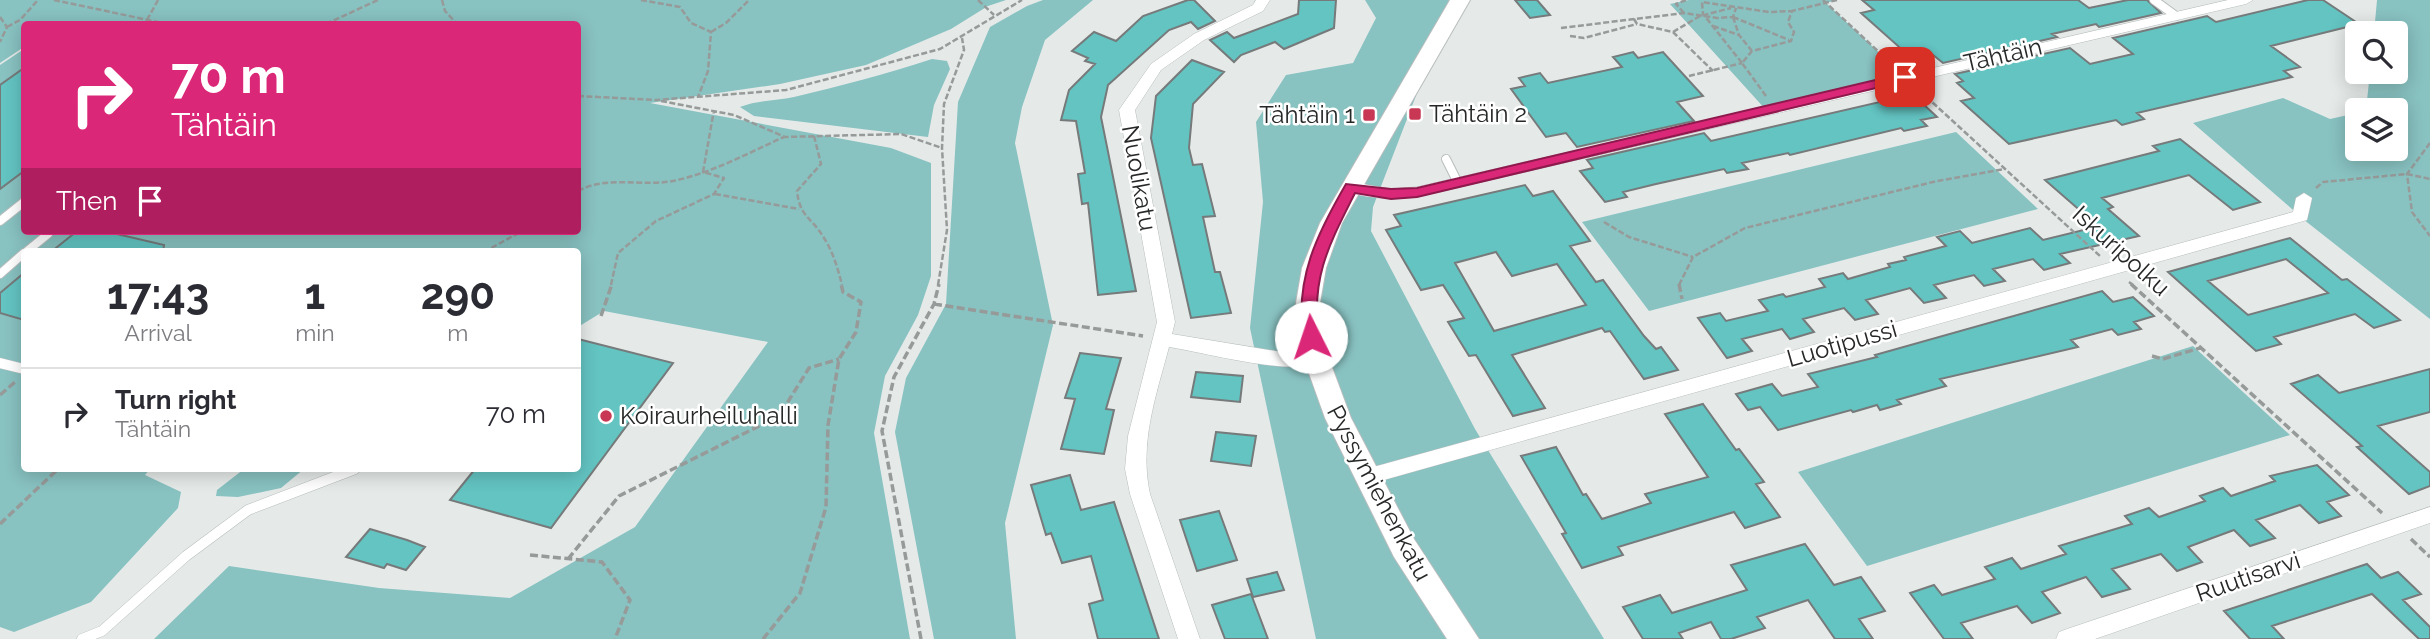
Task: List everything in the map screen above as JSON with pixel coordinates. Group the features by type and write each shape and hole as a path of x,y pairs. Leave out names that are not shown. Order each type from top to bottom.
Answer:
{"street":[{"name":"Nuolikatu","path":"1189,639 1140,494 1135,469 1137,436 1166,322 1127,110 1156,67 1199,37 1258,8 1263,0"},
{"name":"Pyssymiehenkatu","path":"1461,0 1351,187 1316,256 1308,315 1320,380 1366,477 1404,550 1464,639"},
{"name":"Tähtäin","path":"1351,187 1404,194 1458,183 1905,77 2246,0"},
{"name":"Luotipussi","path":"1366,477 2301,216 2304,198"},
{"path":"1162,339 1288,360 1315,359"},
{"name":"Ruutisarvi","path":"2067,639 2430,514"}],"lane":[{"path":"2154,0 2176,16"},
{"path":"1446,159 1458,183"},
{"path":"0,221 21,204"},
{"path":"31,248 47,235"},
{"path":"0,274 21,256"},
{"path":"0,363 21,370"},
{"path":"82,639 102,631 186,556 248,510 347,472"}],"path":[{"path":"0,42 7,27 20,20 38,0"},
{"path":"54,0 152,21"},
{"path":"147,20 158,0"},
{"path":"332,21 377,0"},
{"path":"442,0 445,11 454,21"},
{"path":"642,0 680,7 691,23 710,32"},
{"path":"710,32 726,23 749,0"},
{"path":"978,0 994,15"},
{"path":"656,100 786,90 881,66 940,49 1022,0"},
{"path":"1684,13 1676,4 1686,0"},
{"path":"1770,100 1757,87 1742,63 1703,14 1702,1 1773,14 1838,0"},
{"name":"Iskuripolku","path":"1824,1 2397,526"},
{"path":"1673,32 1711,10 1736,8"},
{"path":"1736,8 1733,17 1739,34 1752,51"},
{"path":"1791,41 1794,32 1788,22 1792,11"},
{"path":"1561,28 1684,13 1703,14 1717,18 1733,17 1791,41"},
{"path":"0,17 7,27"},
{"path":"1634,19 1637,24"},
{"path":"1570,36 1584,37 1637,24 1673,32 1713,71"},
{"path":"1711,25 1739,34"},
{"path":"698,97 708,71 710,32"},
{"path":"921,639 882,431 894,377 934,303 947,230 942,148 944,104 964,50 962,38"},
{"path":"1689,76 1742,63 1752,51 1791,41"},
{"path":"581,96 656,100 714,110 734,115 785,137"},
{"path":"703,172 714,110"},
{"path":"581,189 589,182 657,183 703,172 785,137 901,134 942,148"},
{"path":"799,209 797,191 821,163 814,136"},
{"path":"2430,143 2407,174 2412,212 2430,236"},
{"path":"1682,299 1679,284 1693,257 1745,228 1937,181 2005,169"},
{"path":"601,316 608,301 618,253 656,221 714,194 724,178 703,172"},
{"path":"2304,198 2323,182 2407,174 2430,179"},
{"path":"714,194 799,209 817,224 836,262 843,292 861,302 856,332 839,359 828,425 826,507 800,593 763,639"},
{"path":"1604,222 1629,237 1693,257"},
{"path":"491,248 515,235"},
{"path":"934,303 1162,339"},
{"path":"2152,356 2163,359 2200,348"},
{"path":"568,559 619,496 779,416 809,368 839,359"},
{"path":"0,395 21,374"},
{"path":"0,524 55,472"},
{"path":"530,555 602,562 631,600 615,639"}],"shaded area":[{"path":"0,0 1006,0 988,6 951,29 866,65 780,84 650,103 891,148 931,163 931,276 918,315 885,376 874,433 910,639 154,639 229,566 379,588 510,598 635,527 768,342 604,311 581,325 581,248 21,248 21,472 148,472 145,475 181,492 178,508 91,602 14,632 0,627 0,65 21,51 21,235 581,235 581,21 21,21 21,49 0,63"},
{"path":"1043,0 1093,0 1045,40 1022,107 1015,143 1053,325 1005,523 1016,639 934,639 895,432 906,378 946,304 958,102 990,27"},
{"path":"1365,0 1453,0 1373,207 1371,231 1475,429 1604,639 1316,639 1250,328 1263,202 1256,122 1286,75 1353,63 1376,18"},
{"path":"1689,0 1837,0 1826,3 1902,74 1766,110 1670,4"},
{"path":"2377,0 2430,0 2430,319 2308,223 2193,123 2283,98 2330,119 2345,116 2345,161 2408,161 2408,98 2367,98 2369,84 2408,84 2408,21 2375,21"},
{"path":"932,59 947,61 950,69 934,105 928,137 754,116 740,107 829,89"},
{"path":"1956,132 2038,209 1649,311 1582,222"},
{"path":"2193,346 2290,435 1867,566 1798,472"},
{"path":"240,472 300,472 281,488 238,497 216,496 217,490"}],"building":[{"path":"1194,0 1215,21 1198,29 1191,22 1169,30 1108,85 1101,117 1136,291 1098,295 1088,203 1082,204 1078,174 1085,173 1076,121 1061,120 1069,90 1095,64 1085,61 1088,58 1072,51 1094,32 1116,41 1143,16"},
{"path":"1299,0 1336,0 1334,28 1284,49 1275,42 1241,55 1234,62 1210,40 1227,32 1234,38 1298,14"},
{"path":"1515,0 1537,0 1550,15 1530,18"},
{"path":"1862,0 2078,0 2089,8 2128,0 2147,0 2161,13 2052,34 2057,37 1943,63 1927,50 1907,54 1861,13 1874,10"},
{"path":"2308,0 2323,0 2354,21 2345,21 2345,28 2271,46 2300,67 2284,71 2292,77 2137,113 2144,119 2122,125 2116,120 2009,144 1961,101 1974,98 1957,83 1963,81 1955,74 2070,48 2090,64 2133,54 2113,38 2207,16 2216,22"},
{"path":"1633,52 1638,58 1663,52 1703,96 1677,102 1694,121 1577,147 1566,133 1546,137 1511,89 1525,86 1519,78 1540,73 1548,83 1622,67 1613,57"},
{"path":"1192,60 1224,72 1193,104 1189,148 1193,165 1202,164 1215,216 1203,217 1215,272 1220,272 1231,313 1191,318 1151,138 1156,96"},
{"path":"21,70 21,173 0,189 0,85"},
{"path":"1897,98 1905,105 1921,102 1937,117 1921,120 1927,126 1904,131 1901,128 1790,155 1788,153 1742,163 1748,169 1727,173 1724,169 1656,184 1623,192 1627,197 1605,202 1580,171 1593,168 1587,160 1704,133 1711,141"},
{"path":"2180,139 2260,202 2233,210 2189,175 2102,198 2113,207 2108,209 2139,236 2060,254 2070,263 2044,270 2033,259 1993,269 2005,281 1984,286 1974,275 1934,285 1946,298 1924,303 1910,288 1866,300 1878,314 1855,320 1844,308 1803,319 1814,332 1790,339 1782,329 1742,339 1752,351 1727,358 1698,318 1720,313 1726,321 1768,311 1759,300 1783,294 1786,297 1825,287 1819,279 1843,273 1848,279 1890,267 1888,264 1906,260 1904,257 1946,246 1937,237 1960,231 1972,243 2030,228 2043,240 2092,228 2085,221 2091,220 2045,180 2159,151 2153,146"},
{"path":"1525,185 1533,196 1553,191 1590,241 1570,246 1596,282 1603,280 1644,336 1656,349 1661,347 1678,370 1644,379 1610,331 1605,332 1602,328 1512,355 1545,408 1513,416 1476,355 1469,356 1448,322 1464,318 1443,285 1421,290 1386,230 1401,226 1394,215","holes":["1496,252 1512,276 1557,264 1586,305 1494,331 1455,263"]},
{"path":"72,235 121,235 164,245 164,248 56,248"},
{"path":"2290,238 2342,280 2347,279 2400,320 2374,328 2355,314 2274,337 2281,344 2256,351 2168,272","holes":["2286,259 2328,293 2248,315 2208,281"]},
{"path":"21,276 21,319 0,313 0,293"},
{"path":"2102,291 2113,302 2133,297 2154,316 2134,322 2141,329 2118,335 2112,329 2071,340 2078,347 1940,379 1946,386 1897,400 1901,404 1880,410 1877,405 1853,412 1851,410 1778,430 1760,407 1748,410 1736,394 1772,384 1782,396 1818,387 1808,374 1877,357 1875,355"},
{"name":"Koiraurheiluhalli","path":"581,340 673,363 551,528 450,500 473,472 581,472"},
{"path":"1080,353 1121,358 1106,409 1114,410 1104,454 1061,449 1075,399 1065,398"},
{"path":"2430,369 2430,412 2378,426 2430,472 2430,486 2409,494 2357,447 2362,446 2291,384 2318,375 2339,393"},
{"path":"1196,372 1243,376 1240,402 1191,397"},
{"path":"1703,404 1736,450 1739,449 1764,482 1756,484 1780,517 1745,528 1734,512 1618,547 1623,555 1582,568 1562,534 1566,533 1521,456 1556,447 1583,495 1586,494 1602,519 1651,503 1645,494 1708,477 1665,414"},
{"path":"1216,432 1256,436 1251,466 1211,461"},
{"path":"2317,465 2349,495 2327,502 2341,516 2319,523 2300,505 2256,520 2275,538 2250,546 2234,530 2188,547 2202,562 2177,571 2161,554 2112,569 2130,589 2102,597 2086,577 2042,592 2060,613 2032,623 2017,606 1961,623 1973,639 1944,639 1910,593 1934,585 1942,595 1995,579 1985,567 2012,558 2021,569 2066,554 2059,546 2132,524 2125,516 2149,508 2159,517 2205,501 2200,496 2223,488 2231,496 2275,481 2270,476"},
{"path":"1070,475 1081,510 1114,502 1159,639 1098,639 1089,604 1103,600 1091,556 1062,563 1051,533 1046,535 1031,485"},
{"path":"1219,511 1237,560 1197,571 1180,520"},
{"path":"370,529 425,547 406,570 387,564 384,568 346,557"},
{"path":"1805,544 1834,585 1861,577 1885,611 1859,619 1873,639 1835,639 1808,600 1757,617 1765,628 1731,639 1721,639 1711,622 1679,633 1683,639 1643,639 1623,607 1660,595 1672,613 1747,590 1731,565"},
{"path":"2367,564 2381,578 2398,572 2421,594 2403,600 2430,627 2430,639 2419,639 2372,594 2272,626 2284,639 2250,639 2224,611"},
{"path":"1277,572 1284,590 1253,597 1247,579"},
{"path":"1251,594 1268,639 1225,639 1212,605"}],"place":[{"name":"Tähtäin 2","path":"1415,114"},
{"name":"Tähtäin 1","path":"1369,115"},
{"name":"Koiraurheiluhalli","path":"606,416"}],"route":[{"path":"1311,337 1308,315 1316,256 1351,187 1391,194 1417,192 1905,77"}]}
